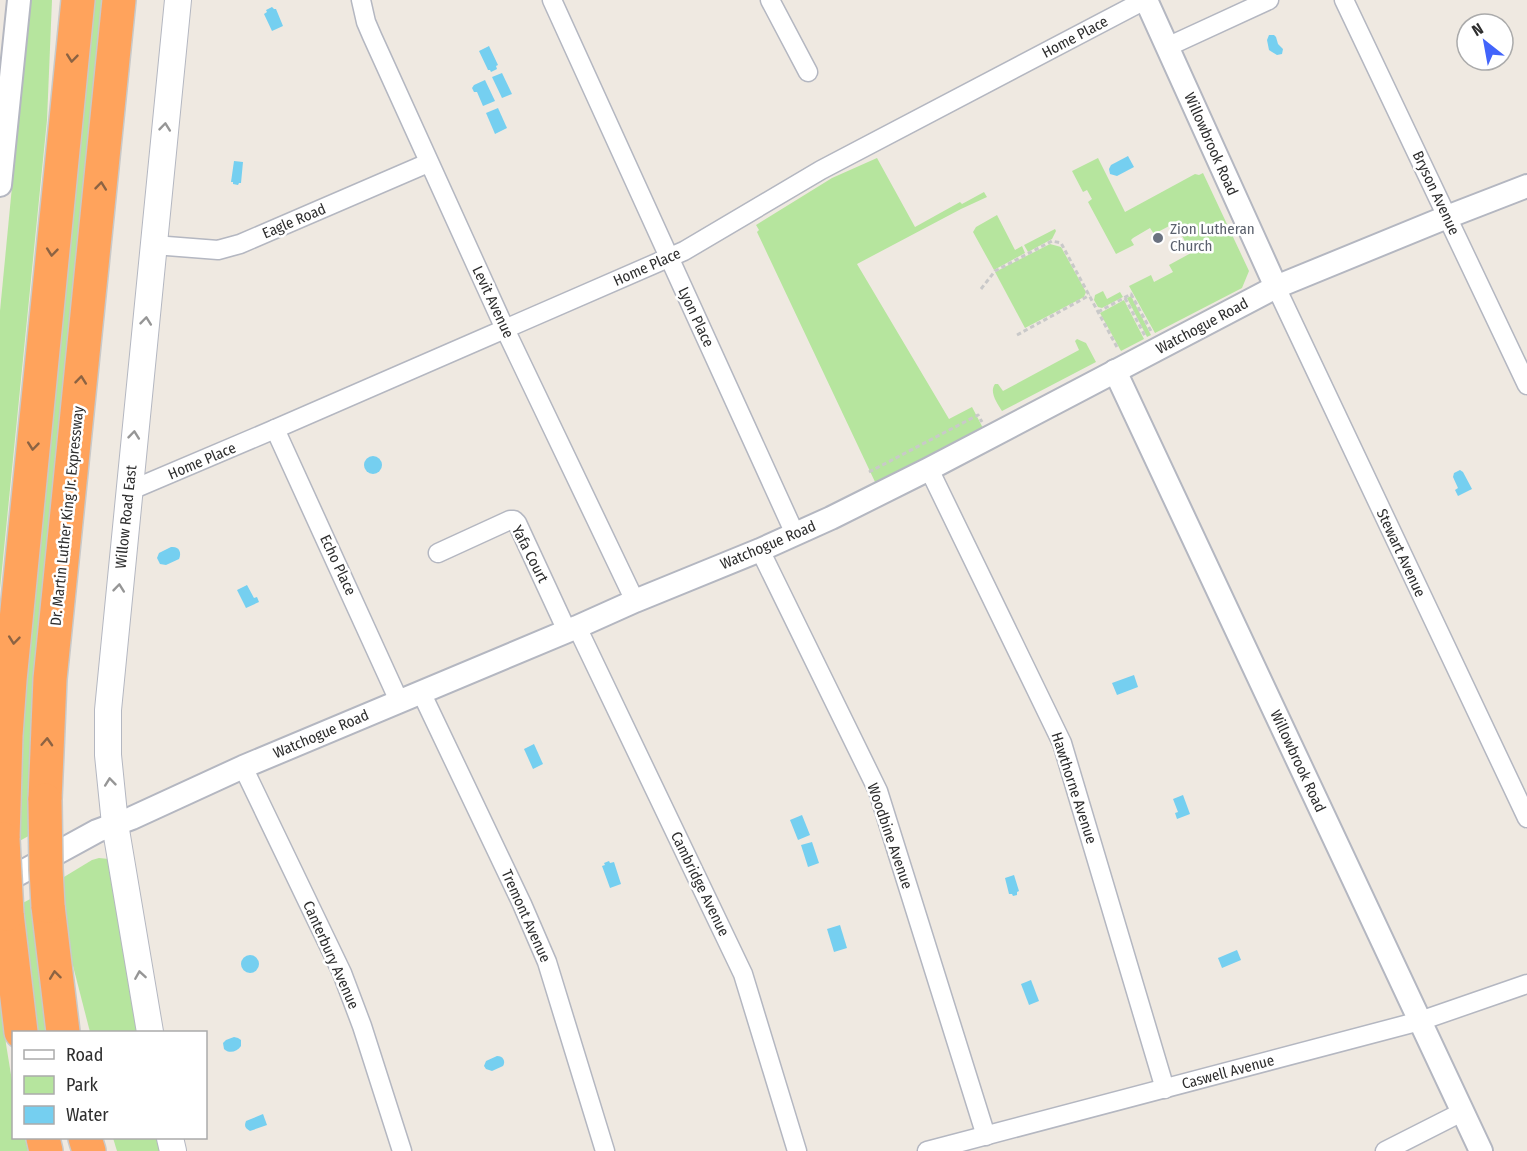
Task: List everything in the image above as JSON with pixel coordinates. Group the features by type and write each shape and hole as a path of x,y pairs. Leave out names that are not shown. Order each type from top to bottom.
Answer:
{"highway":[{"path":"21,1031 3,899 6,735 78,0"},
{"name":"Dr. Martin Luther King Jr. Expressway","path":"63,1031 48,906 46,869 45,800 50,680 119,0"}],"main road":[{"name":"Willow Road East","path":"150,1031 115,824 108,755 108,710 178,0"}],"street":[{"path":"0,185 19,0"},
{"name":"Levit Avenue","path":"361,0 366,22 428,163 635,601"},
{"name":"Lyon Place","path":"552,0 795,534"},
{"path":"770,0 808,72"},
{"name":"Home Place","path":"129,491 669,258 821,170 1146,0"},
{"name":"Willowbrook Road","path":"1146,0 1276,287"},
{"path":"1167,47 1269,0"},
{"name":"Bryson Avenue","path":"1344,0 1527,385"},
{"name":"Eagle Road","path":"154,244 207,250 228,248 428,163"},
{"name":"Watchogue Road","path":"3,899 97,831 132,818 243,767 760,550 929,470 1117,362 1276,287 1527,186"},
{"name":"Stewart Avenue","path":"1276,287 1527,818"},
{"name":"Willowbrook Road","path":"1117,362 1481,1151"},
{"name":"Echo Place","path":"276,429 399,701"},
{"name":"Hawthorne Avenue","path":"929,470 1062,743 1165,1089"},
{"name":"Yafa Court","path":"438,554 514,520 572,629"},
{"name":"Woodbine Avenue","path":"760,550 878,791 986,1136"},
{"name":"Cambridge Avenue","path":"572,629 743,974 797,1151"},
{"name":"Tremont Avenue","path":"421,692 522,904 547,962 605,1151"},
{"name":"Canterbury Avenue","path":"243,767 342,973 362,1026 402,1151"},
{"name":"Caswell Avenue","path":"927,1151 1420,1022 1527,984"},
{"path":"1385,1151 1462,1112"}],"path":[{"path":"981,289 995,271 1052,241 1061,243 1093,301 1117,362"},
{"path":"1098,312 1131,294 1154,336"},
{"path":"1017,335 1090,295"},
{"path":"1125,298 1147,340"},
{"path":"1088,305 1093,301"},
{"path":"869,472 978,415"}],"green space":[{"path":"30,0 52,0 47,120 0,589 0,311"},
{"path":"89,0 107,0 34,833 14,844 15,778"},
{"path":"877,158 915,227 960,202 962,204 984,192 987,197 857,264 949,419 972,407 984,430 876,484 757,232 759,230 756,225 832,178"},
{"path":"1098,158 1125,212 1195,174 1203,173 1249,271 1242,288 1155,333 1129,286 1151,275 1154,282 1173,272 1169,265 1191,253 1176,224 1173,224 1154,234 1150,228 1131,240 1134,245 1116,254 1088,202 1092,199 1087,190 1083,192 1072,171"},
{"path":"997,215 1015,250 1022,246 1025,253 994,270 973,232 976,227"},
{"path":"1055,229 1052,239 1028,252 1024,245"},
{"path":"1050,244 1061,247 1086,292 1084,297 1025,328 995,272"},
{"path":"1103,291 1107,299 1120,292 1123,297 1102,308 1098,307 1094,300 1095,295"},
{"path":"1131,296 1151,335 1147,337 1127,298"},
{"path":"1124,300 1144,339 1121,351 1100,313"},
{"path":"1077,339 1086,343 1096,362 1002,411 993,394 995,384 998,384 1003,391 1079,350 1075,341"},
{"path":"109,859 139,1031 90,1031 63,927 59,880 92,860"},
{"path":"36,896 52,1031 33,1031 17,906"},
{"path":"0,974 6,1044 12,1081 12,1139 25,1139 28,1151 0,1151"},
{"path":"113,1139 159,1139 162,1151 117,1151"}],"water":[{"path":"272,7 276,9 283,26 272,31 264,14"},
{"path":"1269,35 1276,37 1283,49 1282,54 1277,55 1269,50 1267,40"},
{"path":"489,46 498,65 497,69 491,72 479,51"},
{"path":"502,73 512,94 502,98 492,77"},
{"path":"485,80 495,101 483,106 477,92 474,92 472,88"},
{"path":"498,108 507,128 495,134 486,113"},
{"path":"1128,156 1134,167 1117,176 1110,174 1111,165"},
{"path":"234,161 243,162 241,183 238,185 231,182"},
{"path":"373,456 379,459 382,465 379,471 373,474 367,471 364,465 367,459"},
{"path":"1460,470 1472,489 1458,496 1455,490 1458,488 1453,477 1454,473"},
{"path":"171,547 179,550 179,559 166,565 160,564 157,558 159,553"},
{"path":"247,585 259,602 246,608 237,590"},
{"path":"1134,675 1138,687 1117,695 1112,683"},
{"path":"534,744 543,764 533,769 524,749"},
{"path":"1183,795 1190,814 1177,819 1175,813 1178,812 1173,799"},
{"path":"802,815 810,835 798,840 790,820"},
{"path":"812,842 819,863 808,867 801,845"},
{"path":"609,861 614,862 621,884 610,888 602,866"},
{"path":"1014,875 1019,891 1013,896 1009,894 1005,878"},
{"path":"840,925 847,948 834,952 827,929"},
{"path":"1237,950 1241,960 1222,968 1218,958"},
{"path":"250,955 256,958 259,964 256,970 250,973 244,970 241,964 244,958"},
{"path":"1031,980 1039,1001 1029,1005 1021,984"},
{"path":"234,1037 241,1040 241,1046 233,1052 226,1051 223,1043"},
{"path":"497,1056 503,1059 503,1066 492,1071 486,1069 484,1066 486,1061"},
{"path":"263,1114 267,1125 250,1131 246,1128 246,1121"}],"place":[{"name":"Zion Lutheran Church","path":"1158,238"}]}
